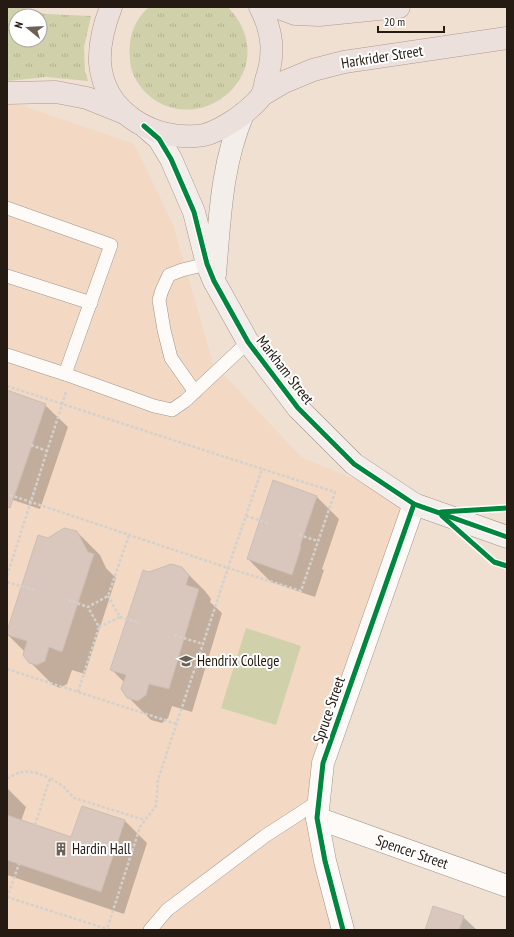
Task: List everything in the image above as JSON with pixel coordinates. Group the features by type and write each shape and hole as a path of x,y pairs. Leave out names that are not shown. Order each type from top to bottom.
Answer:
{"main road":[{"path":"111,7 105,22 100,44 102,77 108,93 122,112 132,120 144,126 173,135 198,136 222,129 243,114 262,95 269,72 272,50 270,30 260,7"},
{"path":"276,7 295,14 319,15 398,7"},
{"name":"Harkrider Street","path":"262,95 284,82 313,70 344,62 507,38"},
{"path":"7,93 56,92 87,98 122,112"}],"street":[{"path":"210,272 223,187 234,136 243,114"},
{"name":"Markham Street","path":"144,126 159,139 171,159 194,212 210,272 248,342 298,408 354,464 414,504 507,537"},
{"name":"Spruce Street","path":"343,930 325,861 318,810 323,763 414,504"},
{"name":"Spencer Street","path":"318,810 507,886"}],"lane":[{"path":"7,208 111,245 68,375"},
{"path":"195,392 171,358 164,330 160,300 162,290 169,275 182,270 210,272"},
{"path":"7,276 91,303"},
{"path":"7,355 154,406 172,410 185,401 248,342"},
{"path":"150,930 167,910 264,836 318,810"}],"path":[{"path":"7,576 62,404 68,375"},
{"path":"7,386 335,492 301,591 7,494"},
{"path":"31,445 47,451"},
{"path":"19,864 7,898 108,930 140,827 156,806 158,780 262,469"},
{"path":"246,516 268,523"},
{"path":"88,607 108,596 129,534"},
{"path":"299,535 318,542"},
{"path":"7,582 35,590"},
{"path":"108,596 120,617"},
{"path":"68,600 88,607 99,627"},
{"path":"78,692 99,627 120,617 140,623"},
{"path":"174,635 203,644"},
{"path":"7,669 177,724"},
{"path":"7,777 9,778 17,772 32,772 50,778 63,786 74,798 145,820"},
{"path":"36,825 50,778"}],"shaded area":[{"name":"Hendrix College","path":"15,103 134,144 173,224 213,363 301,457 414,504 317,818 332,930 7,930 7,104"}],"green space":[{"path":"7,7 24,8 8,8 8,48 48,48 48,14 91,16 84,47 85,71 88,81 46,77 7,81"},
{"path":"149,7 228,7 242,27 247,49 245,69 235,86 221,99 203,107 183,110 163,105 145,92 139,85 131,68 130,44 135,24"},
{"path":"246,628 301,646 276,725 221,708"}],"building":[{"path":"7,390 46,404 10,508 7,507"},
{"path":"273,480 317,496 292,575 247,559"},
{"path":"64,528 77,531 88,552 94,554 62,652 49,647 45,661 37,665 29,663 23,655 27,641 7,635 7,631 38,535 48,538"},
{"path":"171,564 182,567 189,575 186,585 199,589 169,689 149,684 146,695 138,701 127,698 121,689 126,675 110,670 143,570 149,572"},
{"name":"Hardin Hall","path":"82,806 125,820 101,892 7,860 7,815 71,837"},
{"path":"433,906 464,916 459,930 425,930"}],"cycle path":[{"path":"144,126 159,139 171,159 194,212 207,264 214,281 248,342 298,408 354,464 414,504 507,537"},
{"path":"343,930 325,861 317,818 323,763 414,504"},
{"path":"441,512 507,508"},
{"path":"442,516 494,562 507,566"}],"place":[{"name":"Hendrix College","path":"186,661"},
{"name":"Hardin Hall","path":"61,849"}]}
